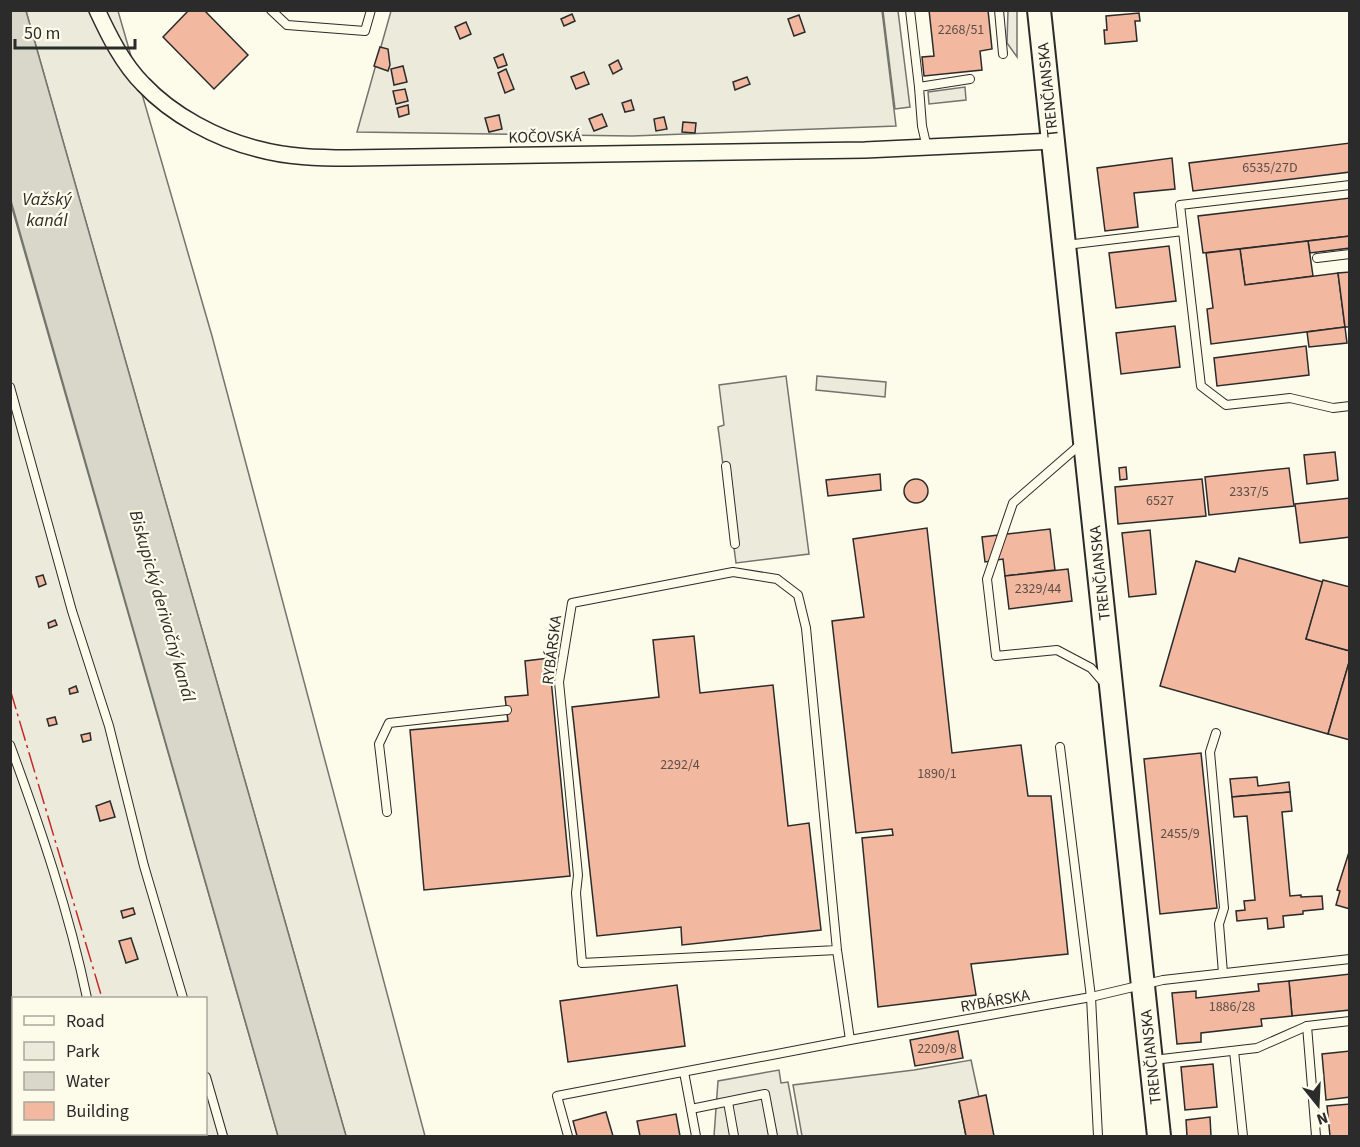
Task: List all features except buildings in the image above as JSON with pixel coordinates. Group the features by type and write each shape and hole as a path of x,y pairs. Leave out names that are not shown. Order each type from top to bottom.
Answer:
{"main road":[{"name":"TRENČIANSKA","path":"1039,10 1159,1137"}],"street":[{"name":"KOČOVSKÁ","path":"98,10 119,52 143,84 165,104 190,120 232,141 257,149 289,155 349,158 927,148 1054,141"}],"lane":[{"path":"271,10 288,25 365,31 371,10"},
{"path":"910,10 922,126 927,148"},
{"path":"999,10 1003,54"},
{"path":"919,87 970,79"},
{"path":"1350,184 1180,205 1201,386 1226,405 1290,398 1333,408 1350,406"},
{"path":"1065,245 1183,231"},
{"path":"1317,258 1350,254"},
{"path":"10,387 72,611 109,726 144,866 182,997"},
{"path":"1085,440 1013,503 987,579 996,656 1057,650 1091,668 1112,693"},
{"path":"726,466 735,544"},
{"name":"RYBÁRSKA","path":"837,950 582,963 576,893 578,875 558,704 559,682 572,603 733,572 777,579 798,595 806,628 837,950 850,1040"},
{"path":"387,812 380,744 389,723 507,710"},
{"path":"1216,734 1210,752 1224,908 1219,924 1223,973"},
{"path":"10,746 43,833 76,947 87,997"},
{"path":"1060,747 1091,997 1098,1137"},
{"name":"RYBÁRSKA","path":"568,1137 557,1096 1091,997 1163,980 1350,959"},
{"path":"1151,1060 1257,1048 1307,1026 1350,1022"},
{"path":"1307,1026 1316,1137"},
{"path":"1234,1051 1243,1137"},
{"path":"684,1072 696,1137"},
{"path":"207,1081 223,1137"},
{"path":"691,1108 765,1094 773,1137"},
{"path":"728,1102 734,1137"}],"green space":[{"path":"26,11 118,11 212,336 425,1136 346,1136"},
{"path":"391,11 882,11 896,126 632,136 357,132"},
{"path":"10,201 278,1136 11,1136"}],"shaded area":[{"path":"883,11 898,11 910,107 895,109"},
{"path":"1008,11 1017,11 1017,57 1007,43"},
{"path":"965,87 966,100 929,104 928,92"},
{"path":"786,376 809,554 736,563 718,427 724,425 719,385"},
{"path":"817,376 886,382 885,397 816,390"},
{"path":"971,1060 979,1097 959,1101 966,1136 802,1136 793,1085 914,1070"},
{"path":"779,1070 781,1083 788,1082 798,1136 714,1136 718,1081"}],"water":[{"name":"Važský kanál","path":"10,11 26,11 346,1136 278,1136 11,201"}],"power":[{"path":"10,689 102,997"}],"water label":[{"name":"Biskupický derivačný kanál","path":"162,606"}]}
